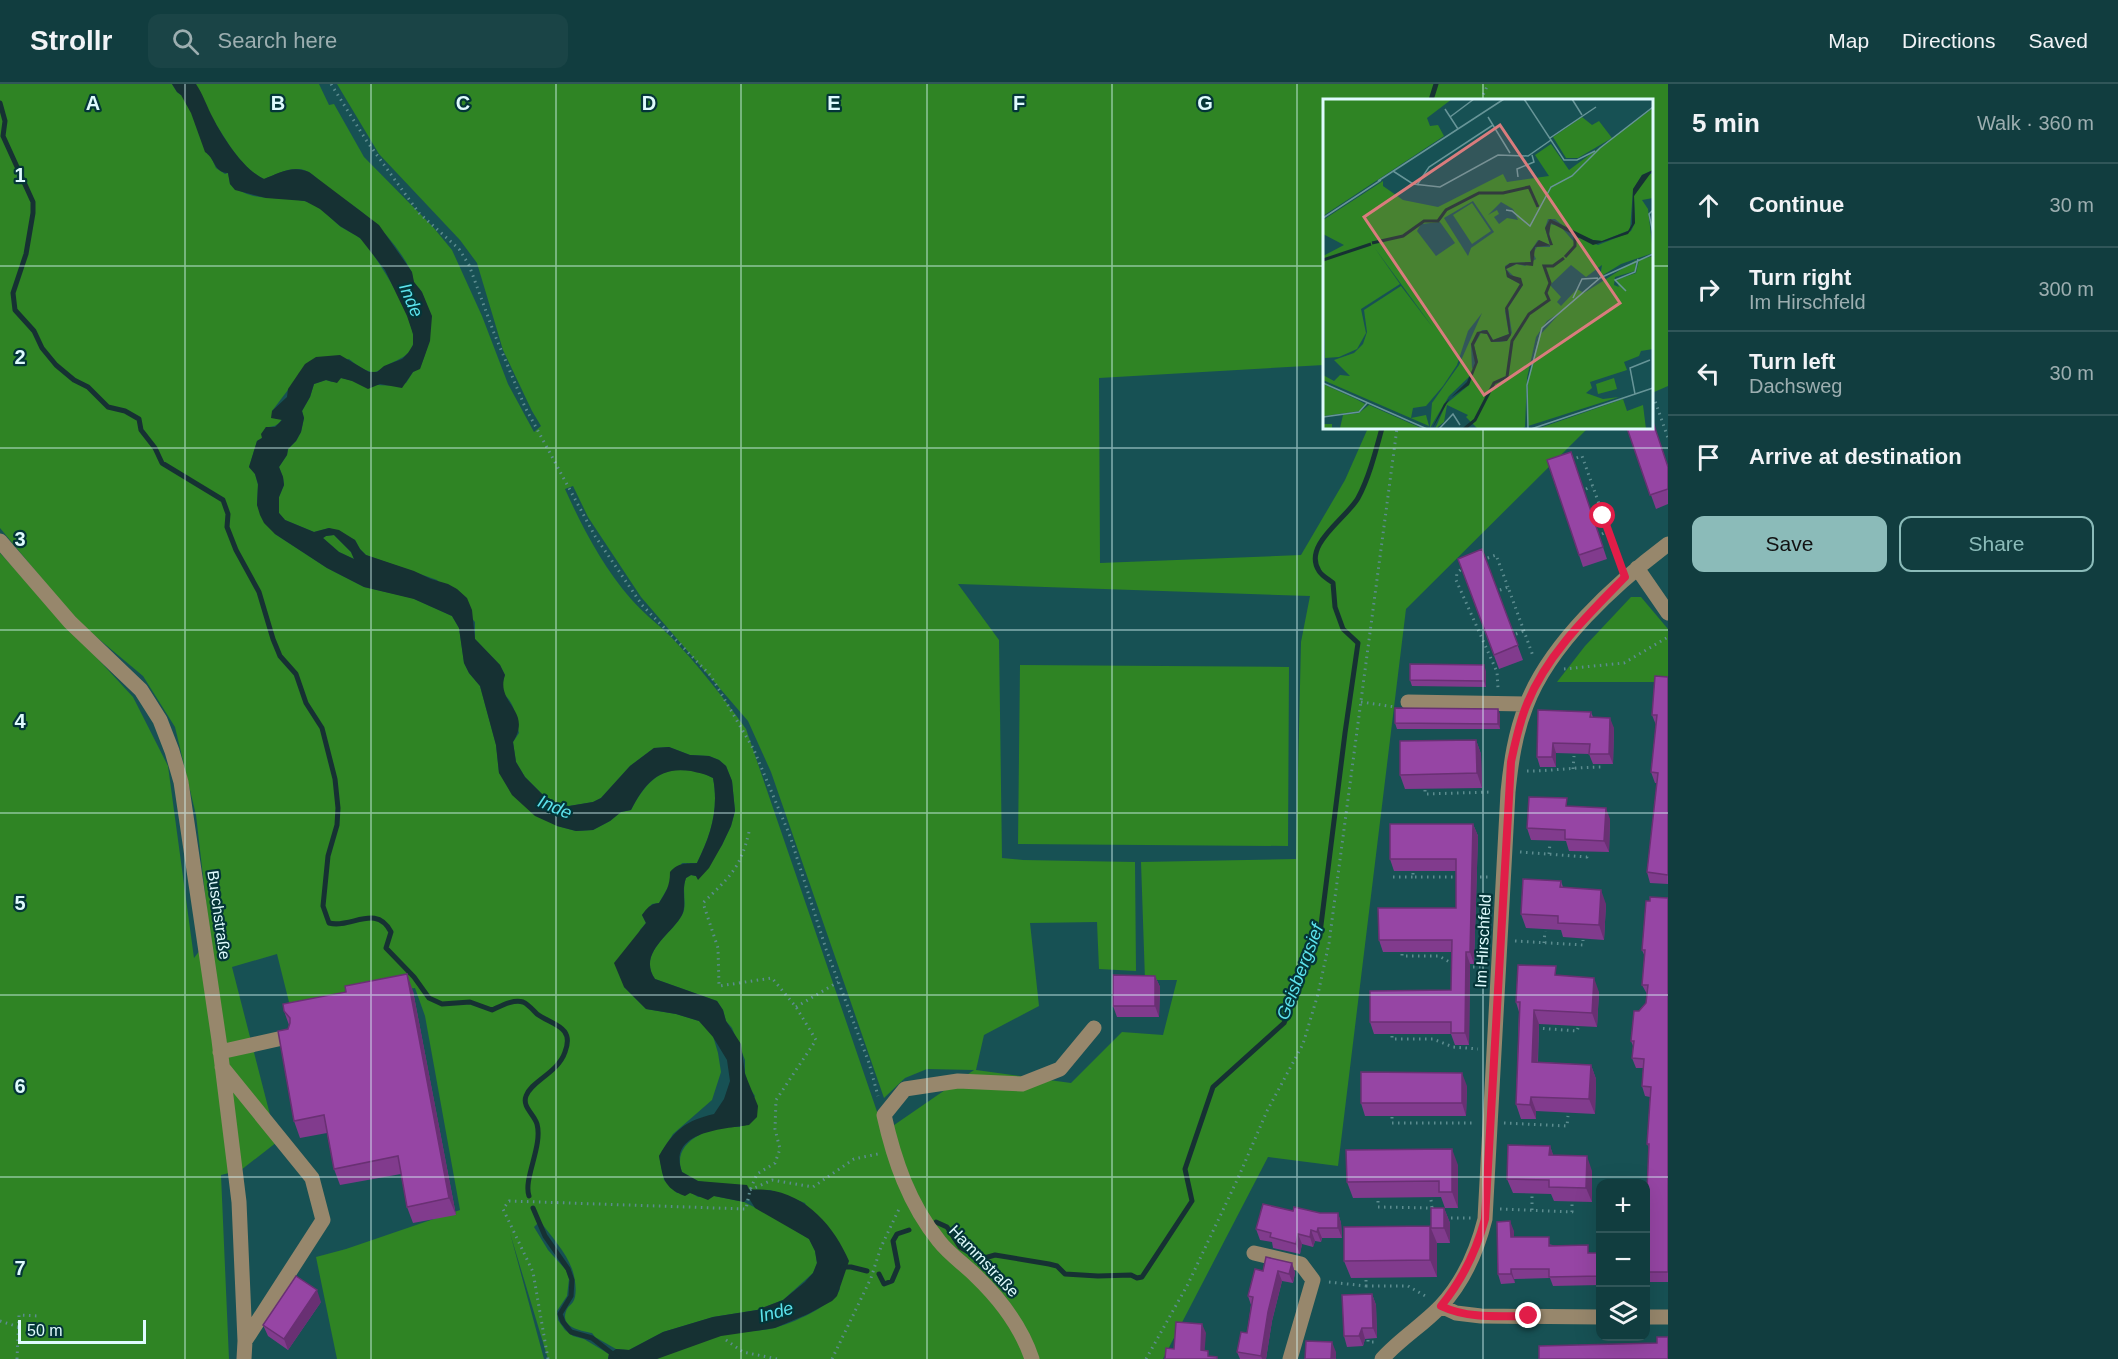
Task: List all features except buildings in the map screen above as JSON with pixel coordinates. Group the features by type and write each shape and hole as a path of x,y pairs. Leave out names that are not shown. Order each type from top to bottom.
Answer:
{"street":[{"name":"Buschstraße","path":"0,541 70,622 141,690 160,720 172,751 181,782 221,1053 239,1202 244,1359"},
{"name":"Im Hirschfeld","path":"1382,1359 1441,1306 1457,1286 1479,1243 1486,1214 1508,792 1515,744 1526,704 1544,671 1576,628 1631,573 1668,544"},
{"path":"1631,573 1668,613"},
{"path":"1408,702 1526,704"},
{"path":"884,1115 905,1089 958,1081 1022,1084 1060,1069 1094,1028"},
{"path":"245,1341 323,1220 312,1178 221,1053 288,1037"},
{"name":"Hammstraße","path":"884,1115 892,1151 908,1191 940,1244 976,1276 1012,1315 1032,1359"},
{"path":"1254,1253 1301,1264 1313,1280 1290,1359"},
{"path":"1441,1306 1456,1313 1481,1316 1596,1317"},
{"path":"1650,1317 1668,1317"}],"path":[{"path":"331,84 366,140 419,213 459,249 469,265 525,407 595,536 642,605 711,676 754,750 790,836 826,949 869,1063 884,1115"},
{"path":"1481,99 1488,84"},
{"path":"1653,398 1668,438"},
{"path":"1658,431 1665,428"},
{"path":"1146,1359 1188,1284 1267,1111 1303,1044 1318,994 1329,944 1396,429"},
{"path":"1561,464 1582,456 1608,531 1631,573"},
{"path":"1586,489 1592,486"},
{"path":"1602,534 1608,531"},
{"path":"1479,561 1496,555 1537,667 1544,671 1624,663 1668,637"},
{"path":"1470,564 1461,567 1456,580 1497,672 1499,704"},
{"path":"1500,590 1508,587"},
{"path":"1516,634 1524,631"},
{"path":"1361,702 1401,707 1408,702"},
{"path":"1573,769 1574,756"},
{"path":"1510,771 1553,771 1603,767"},
{"path":"1425,790 1425,794 1461,791 1508,792"},
{"path":"548,1359 533,1272 503,1209 509,1201 746,1209 750,1190 757,1174 775,1163 780,1149 775,1129 776,1100 816,1040 796,1008 772,978 719,986 718,948 703,903 736,870 745,851 749,832"},
{"path":"1550,843 1550,854"},
{"path":"1505,851 1587,857 1587,854"},
{"path":"1393,877 1457,875 1504,878"},
{"path":"1544,943 1545,931"},
{"path":"1501,941 1583,945 1583,940"},
{"path":"1402,954 1402,956 1439,954 1457,967 1500,967"},
{"path":"796,1008 839,982"},
{"path":"1540,1020 1540,1028"},
{"path":"1529,1027 1577,1031 1578,1028"},
{"path":"1392,1036 1392,1039 1433,1037 1460,1048 1495,1049"},
{"path":"1392,1117 1392,1123 1567,1126 1568,1116"},
{"path":"1431,1123 1432,1117"},
{"path":"750,1190 772,1180 813,1187 854,1159 892,1151"},
{"path":"832,1359 871,1278 881,1247 908,1191"},
{"path":"1532,1197 1532,1210"},
{"path":"1431,1200 1432,1208 1437,1213"},
{"path":"1378,1201 1378,1207 1432,1208"},
{"path":"1443,1218 1532,1210 1572,1212 1572,1204"},
{"path":"1313,1280 1366,1286 1408,1286 1441,1306"},
{"path":"1366,1280 1366,1286"},
{"path":"1408,1280 1408,1286"},
{"path":"17,1359 19,1315 38,1316"},
{"path":"0,1321 19,1327"},
{"path":"726,1340 743,1352 777,1359"}],"green space":[{"path":"0,84 172,84 181,95 181,84 319,84 329,105 334,104 364,157 433,227 452,250 482,316 508,384 534,432 541,426 503,350 477,263 460,240 379,154 337,84 1668,84 1668,386 1653,393 1653,99 1323,99 1323,365 1099,378 1100,563 1301,555 1345,480 1368,429 1587,429 1406,609 1338,1166 1268,1157 1163,1359 657,1359 679,1348 719,1336 774,1328 791,1322 830,1301 840,1289 805,1203 770,1190 758,1191 698,1181 682,1172 680,1161 682,1151 688,1143 707,1131 740,1127 755,1096 749,1087 745,1073 745,1060 732,1028 726,1021 717,1001 655,979 650,961 658,944 684,911 686,878 691,875 698,879 722,845 731,826 735,811 732,781 726,766 719,760 709,756 690,755 669,747 654,748 630,766 601,798 593,802 569,806 560,805 543,795 525,777 516,762 513,742 519,733 513,707 502,687 505,675 500,665 475,639 475,622 437,580 366,555 355,540 329,528 314,532 285,520 279,513 279,497 284,485 279,467 288,449 301,432 304,418 302,411 314,384 326,380 332,382 341,378 382,385 406,383 413,372 420,368 424,358 430,331 429,313 403,256 366,216 304,170 281,172 264,179 249,169 236,155 215,123 207,154 210,155 216,168 225,174 228,173 230,184 257,197 294,199 309,203 361,239 395,290 410,321 413,334 410,351 404,357 378,371 367,371 349,359 299,373 272,411 276,419 282,419 275,426 266,427 262,438 257,441 249,467 255,474 258,485 257,505 275,534 327,568 364,587 412,598 452,616 459,628 464,663 480,686 496,745 499,773 557,826 576,831 593,830 621,812 631,810 646,787 655,778 665,773 686,769 713,778 714,811 710,832 702,853 697,863 682,863 659,903 652,904 642,915 646,923 640,930 624,987 646,1009 699,1021 713,1036 718,1053 721,1072 712,1100 673,1134 659,1156 664,1180 677,1193 690,1192 698,1197 714,1196 744,1202 770,1215 809,1239 815,1251 817,1263 813,1273 783,1300 757,1310 713,1317 663,1332 629,1350 616,1349 592,1333 568,1324 565,1315 573,1302 576,1286 573,1272 562,1250 540,1221 534,1227 548,1250 566,1270 569,1279 567,1296 557,1311 558,1320 573,1336 584,1339 609,1354 608,1359 548,1359 510,1233 544,1359 337,1359 316,1257 460,1210 425,1016 415,988 290,1006 277,954 232,967 277,1142 241,1170 221,1175 229,1359 0,1359 0,553 133,697 168,766 194,958 210,937 196,815 175,727 143,676 76,620 0,528","holes":["573,486 588,517 641,597 748,721 771,772 884,1098 905,1078 927,1069 974,1070 884,1132 746,729 691,659 636,604 611,574 586,532 565,489","958,584 1310,596 1301,642 1296,859 1141,862 1145,980 1177,980 1163,1035 1122,1032 1071,1083 976,1070 984,1035 1039,1006 1030,923 1097,922 1099,969 1136,971 1135,862 1002,858 999,640"]},
{"path":"334,535 351,552 354,559 339,552 323,538"},
{"path":"1631,597 1641,597 1668,629 1668,682 1557,682 1585,646"},
{"path":"1020,665 1289,667 1288,846 1018,844"}],"water":[{"name":"Inde","path":"172,84 196,84 228,144 256,175 264,179 280,172 297,169 309,172 379,225 412,272 414,282 422,292 432,316 430,341 420,369 413,372 402,388 380,384 368,389 341,378 337,383 326,380 314,384 302,411 304,418 301,432 288,449 279,467 284,485 279,497 279,513 285,520 314,532 329,528 339,530 355,540 366,555 448,584 467,598 472,610 475,639 500,665 505,675 503,685 505,693 517,714 518,731 513,742 516,762 525,777 543,795 560,805 569,806 593,802 601,798 630,766 654,748 669,747 690,755 709,756 726,766 732,781 735,811 731,826 709,868 698,880 696,876 691,875 686,878 682,915 653,952 650,961 651,970 655,979 717,1001 726,1021 741,1044 745,1074 758,1106 757,1117 749,1125 713,1131 690,1140 683,1148 680,1158 682,1172 698,1181 747,1185 749,1189 781,1193 795,1198 818,1215 827,1225 849,1261 837,1296 808,1314 775,1328 721,1336 657,1359 608,1359 609,1354 616,1349 629,1350 663,1332 713,1317 757,1310 783,1300 805,1282 813,1273 817,1263 815,1251 809,1239 755,1208 750,1200 747,1199 744,1202 714,1196 708,1200 690,1193 685,1196 672,1189 665,1181 659,1156 670,1139 681,1128 695,1120 714,1114 724,1099 730,1081 727,1060 713,1037 699,1021 646,1009 624,987 614,963 646,923 642,915 647,908 659,903 666,892 670,872 679,865 697,863 713,822 715,789 713,778 680,770 662,774 648,784 631,810 621,812 593,830 576,831 557,826 535,816 512,795 499,773 496,745 480,686 464,663 459,628 452,616 414,599 364,587 327,568 275,534 264,523 257,505 258,484 255,474 249,467 257,441 262,438 261,434 266,427 275,427 282,420 271,418 272,411 287,397 288,389 305,364 316,357 340,355 369,372 377,372 384,366 402,359 408,353 413,345 413,334 385,270 360,238 305,201 266,198 235,190 230,184 228,173 220,171 205,152 191,113","holes":["334,535 351,552 354,559 339,552 323,538"]}],"waterway":[{"name":"Geisbergsief","path":"1431,99 1436,84"},
{"path":"0,103 5,121 3,136 33,202 26,254 13,293 15,310 34,331 42,348 56,365 74,380 88,387 108,407 125,411 139,419 141,430 155,448 162,463 223,500 228,514 227,527 236,550 259,592 280,656 296,674 306,703 322,728 335,779 338,808 337,825 328,856 323,906 329,923 378,919 391,932 386,948 414,977 429,998 442,1004 470,1002 492,1010 511,1002 523,1002 537,1014 560,1027 567,1037 562,1059 533,1086 525,1100 536,1120 538,1133 529,1181 529,1196"},
{"name":"Geisbergsief","path":"936,1222 947,1227 960,1247 981,1259 995,1255 1057,1266 1065,1274 1131,1275 1137,1278 1142,1277 1192,1201 1185,1169 1213,1087 1284,1023 1320,933 1358,643 1343,629 1335,607 1333,583 1319,571 1315,561 1316,551 1328,532 1358,498 1369,473 1382,429"},
{"path":"533,1208 545,1236 568,1269 572,1280 571,1296 560,1314 563,1322 571,1332 592,1338 619,1359"},
{"name":"Geisbergsief","path":"879,1274 884,1284 892,1281 898,1267 893,1241 897,1234 909,1230"},
{"name":"Geisbergsief","path":"843,1267 867,1271"}],"route":[{"path":"1529,1316 1481,1316 1456,1313 1441,1306 1457,1286 1469,1265 1479,1243 1485,1219 1511,762 1526,704 1544,671 1576,628 1625,577 1603,516"}]}
